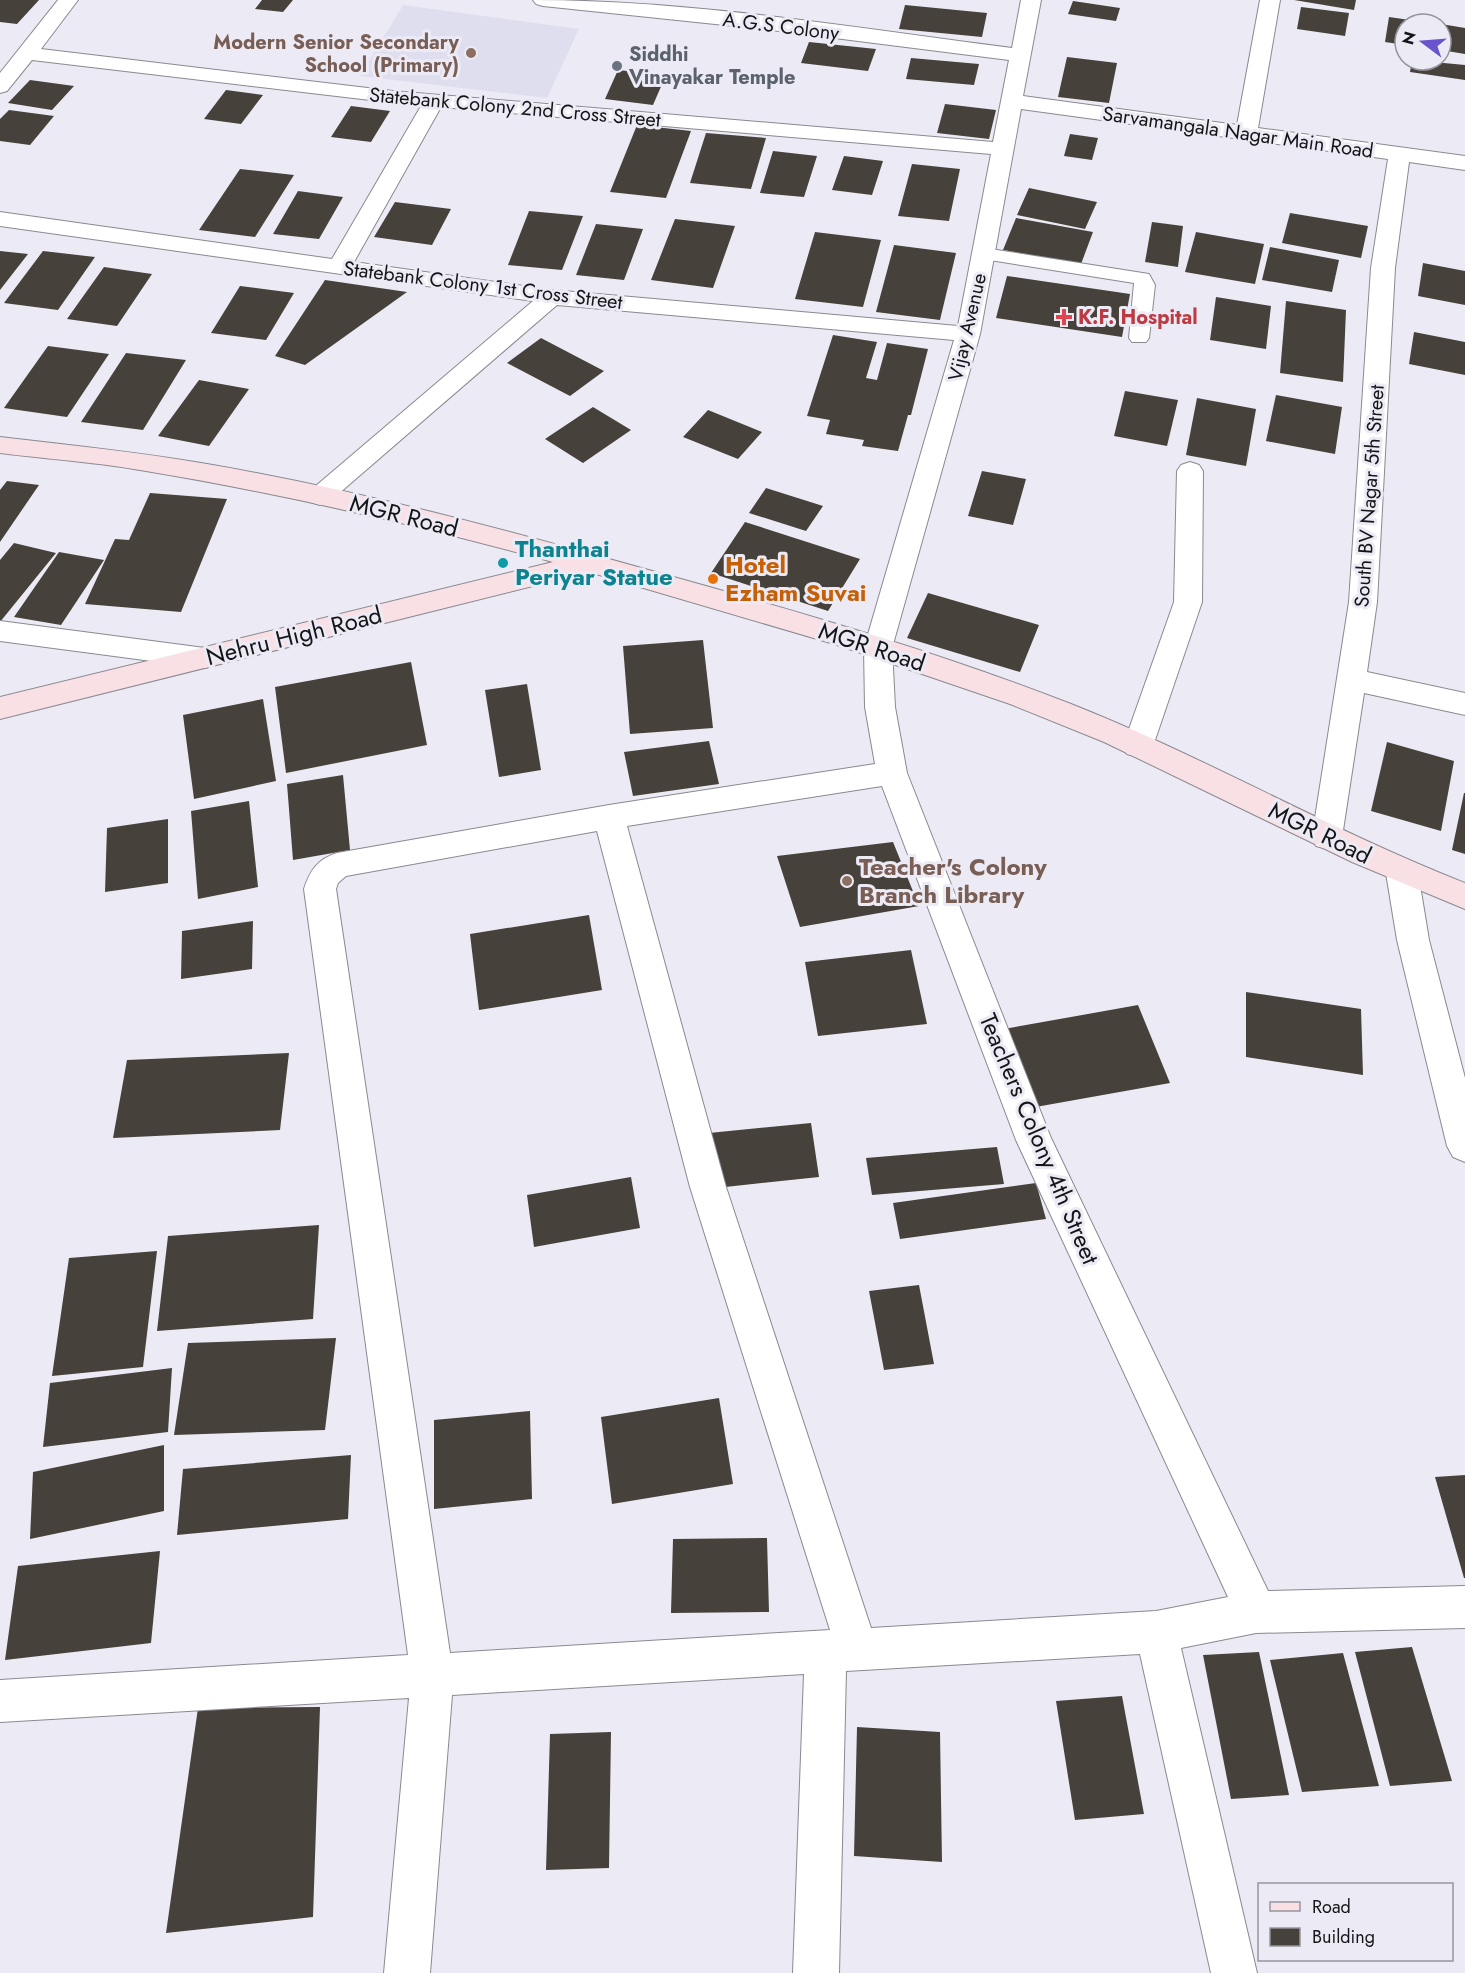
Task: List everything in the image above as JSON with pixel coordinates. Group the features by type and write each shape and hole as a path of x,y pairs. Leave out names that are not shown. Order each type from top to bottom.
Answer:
{"street":[{"path":"0,87 68,0"},
{"name":"A.G.S Colony","path":"543,0 766,16 1019,55"},
{"name":"Vijay Avenue","path":"878,648 968,334 1031,0"},
{"path":"1247,132 1270,0"},
{"name":"Statebank Colony 2nd Cross Street","path":"27,53 434,101 1004,149"},
{"path":"339,267 434,101"},
{"name":"Sarvamangala Nagar Main Road","path":"1011,101 1465,163"},
{"name":"South BV Nagar 5th Street","path":"1327,837 1363,602 1383,268 1399,155"},
{"name":"Statebank Colony 1st Cross Street","path":"0,219 552,297 968,334"},
{"path":"320,496 552,297"},
{"name":"MGR Road","path":"0,445 139,461 360,504 588,563 878,648 981,682 1055,710 1138,746 1402,873 1465,896"},
{"path":"1138,746 1188,602 1190,471"},
{"name":"Nehru High Road","path":"0,708 588,563"},
{"path":"0,631 205,658"},
{"name":"Teachers Colony 4th Street","path":"878,648 880,707 892,773 1034,1140 1256,1612"},
{"path":"1352,680 1465,704"},
{"path":"407,1973 432,1674 320,889 324,876 337,865 609,817 892,773"},
{"path":"609,817 708,1187 842,1649 816,1973"},
{"path":"1402,873 1416,950 1465,1146"},
{"path":"0,1701 1156,1632 1256,1612 1465,1607"},
{"path":"1156,1632 1234,1973"}],"lane":[{"path":"984,254 1142,278 1145,285 1139,338"}],"shaded area":[{"name":"Modern Senior Secondary School (Primary)","path":"403,5 579,29 547,98 360,76"}],"building":[{"path":"0,0 39,0 17,24 0,22"},
{"path":"262,0 293,0 283,12 255,9"},
{"path":"1294,0 1356,0 1354,10"},
{"path":"1073,1 1120,8 1116,21 1068,14"},
{"path":"905,5 987,13 982,37 899,29"},
{"path":"1301,7 1349,13 1345,36 1297,29"},
{"path":"1389,17 1393,18 1393,43 1385,42"},
{"path":"1453,26 1465,28 1465,54 1453,52"},
{"path":"809,42 876,49 868,71 801,63"},
{"path":"1067,57 1117,63 1109,103 1058,97"},
{"path":"911,58 979,64 974,85 906,79"},
{"path":"1453,64 1465,65 1465,80 1410,72 1453,72"},
{"path":"618,70 666,75 653,105 605,99"},
{"path":"30,80 74,86 52,110 8,103"},
{"path":"226,90 263,95 241,124 204,119"},
{"path":"945,104 996,110 989,139 937,133"},
{"path":"351,106 390,111 371,142 331,137"},
{"path":"9,110 54,116 30,145 0,141 0,119"},
{"path":"637,125 691,131 666,198 610,192"},
{"path":"706,133 766,138 751,189 690,183"},
{"path":"1070,134 1098,138 1092,160 1064,156"},
{"path":"773,151 817,156 804,197 760,193"},
{"path":"844,156 883,161 872,195 832,190"},
{"path":"912,164 960,169 949,221 898,216"},
{"path":"240,169 294,175 255,237 199,230"},
{"path":"1029,188 1097,202 1085,229 1017,215"},
{"path":"298,191 343,197 319,239 273,234"},
{"path":"395,202 451,209 432,245 374,237"},
{"path":"529,211 583,216 562,270 508,265"},
{"path":"1290,213 1368,226 1361,258 1282,243"},
{"path":"1016,218 1093,232 1081,264 1003,250"},
{"path":"675,219 735,226 713,288 651,280"},
{"path":"1152,222 1183,226 1178,267 1145,262"},
{"path":"596,224 643,229 624,280 576,275"},
{"path":"815,232 881,240 863,307 795,299"},
{"path":"1196,232 1264,244 1255,284 1185,272"},
{"path":"894,245 956,253 940,320 876,312"},
{"path":"1270,247 1339,260 1332,292 1262,280"},
{"path":"0,251 28,254 0,290"},
{"path":"43,251 95,257 58,310 4,303"},
{"path":"1423,263 1465,271 1465,305 1418,296"},
{"path":"104,267 152,274 117,326 67,319"},
{"path":"1007,276 1130,294 1122,337 996,318"},
{"path":"325,280 407,292 305,365 275,356"},
{"path":"240,286 294,293 266,340 211,333"},
{"path":"1216,297 1271,306 1266,349 1210,340"},
{"path":"1286,301 1346,310 1343,382 1280,373"},
{"path":"1414,332 1465,342 1465,375 1409,364"},
{"path":"833,335 877,342 866,378 877,380 887,343 928,349 911,415 908,415 898,451 862,446 864,440 826,434 830,420 807,416"},
{"path":"541,338 604,371 570,396 507,363"},
{"path":"48,346 109,354 67,417 4,408"},
{"path":"126,353 186,360 143,430 81,422"},
{"path":"199,380 249,389 209,446 158,436"},
{"path":"1125,391 1178,400 1167,446 1114,436"},
{"path":"1276,395 1342,407 1335,454 1266,441"},
{"path":"1197,398 1256,409 1246,466 1186,455"},
{"path":"593,407 631,430 583,463 545,439"},
{"path":"708,410 762,432 738,459 683,437"},
{"path":"982,471 1026,479 1013,525 968,516"},
{"path":"7,481 39,485 0,542 0,490"},
{"path":"766,488 823,506 806,531 749,513"},
{"path":"150,493 227,499 181,612 85,604 115,539 129,540"},
{"path":"745,522 860,559 828,611 711,573"},
{"path":"14,543 56,553 0,622 0,560"},
{"path":"59,552 104,560 61,625 14,617"},
{"path":"928,593 1039,625 1020,672 907,638"},
{"path":"703,640 713,728 630,734 623,646"},
{"path":"411,662 427,745 286,773 275,687"},
{"path":"527,684 541,770 499,777 485,690"},
{"path":"263,699 276,781 194,799 183,715"},
{"path":"709,741 719,784 633,796 624,752"},
{"path":"1387,742 1454,761 1441,831 1371,811"},
{"path":"343,775 350,850 293,860 287,784"},
{"path":"1465,793 1465,854 1452,850"},
{"path":"249,801 258,887 198,899 191,811"},
{"path":"168,819 168,883 105,892 107,828"},
{"name":"Teacher's Colony Branch Library","path":"893,842 919,906 800,927 777,856"},
{"path":"589,915 602,990 479,1010 470,934"},
{"path":"253,921 252,969 181,979 182,931"},
{"path":"911,950 927,1024 818,1036 805,962"},
{"path":"1246,992 1361,1009 1363,1075 1246,1057"},
{"path":"1138,1005 1170,1083 1030,1108 1004,1029"},
{"path":"289,1053 280,1130 113,1138 127,1060"},
{"path":"811,1123 819,1177 716,1188 709,1133"},
{"path":"997,1147 1004,1184 872,1195 866,1158"},
{"path":"631,1177 640,1228 534,1247 527,1195"},
{"path":"1036,1183 1046,1219 900,1239 893,1203"},
{"path":"319,1225 313,1319 157,1331 168,1236"},
{"path":"157,1251 143,1367 52,1376 69,1258"},
{"path":"919,1285 934,1364 884,1370 869,1291"},
{"path":"336,1338 325,1430 174,1435 188,1343"},
{"path":"172,1368 168,1432 43,1447 50,1383"},
{"path":"719,1398 733,1484 612,1504 601,1417"},
{"path":"530,1411 532,1499 434,1509 434,1420"},
{"path":"164,1445 164,1511 30,1539 33,1472"},
{"path":"351,1455 348,1519 177,1535 183,1469"},
{"path":"1465,1475 1465,1578 1464,1578 1435,1477"},
{"path":"767,1538 769,1612 671,1613 673,1539"},
{"path":"160,1551 151,1643 5,1660 18,1566"},
{"path":"1412,1647 1452,1781 1390,1786 1355,1652"},
{"path":"1259,1652 1289,1795 1231,1799 1203,1655"},
{"path":"1343,1653 1379,1786 1302,1792 1270,1660"},
{"path":"1122,1696 1144,1814 1075,1820 1056,1701"},
{"path":"320,1707 313,1917 166,1933 198,1708"},
{"path":"857,1727 940,1732 942,1862 854,1856"},
{"path":"611,1732 609,1868 546,1870 550,1734"}],"place":[{"name":"Modern Senior Secondary School (Primary)","path":"471,53"},
{"name":"Siddhi Vinayakar Temple","path":"617,66"},
{"name":"K.F. Hospital","path":"1064,317"},
{"name":"Thanthai Periyar Statue","path":"503,563"},
{"name":"Hotel Ezham Suvai","path":"713,579"},
{"name":"Teacher's Colony Branch Library","path":"847,881"}]}
